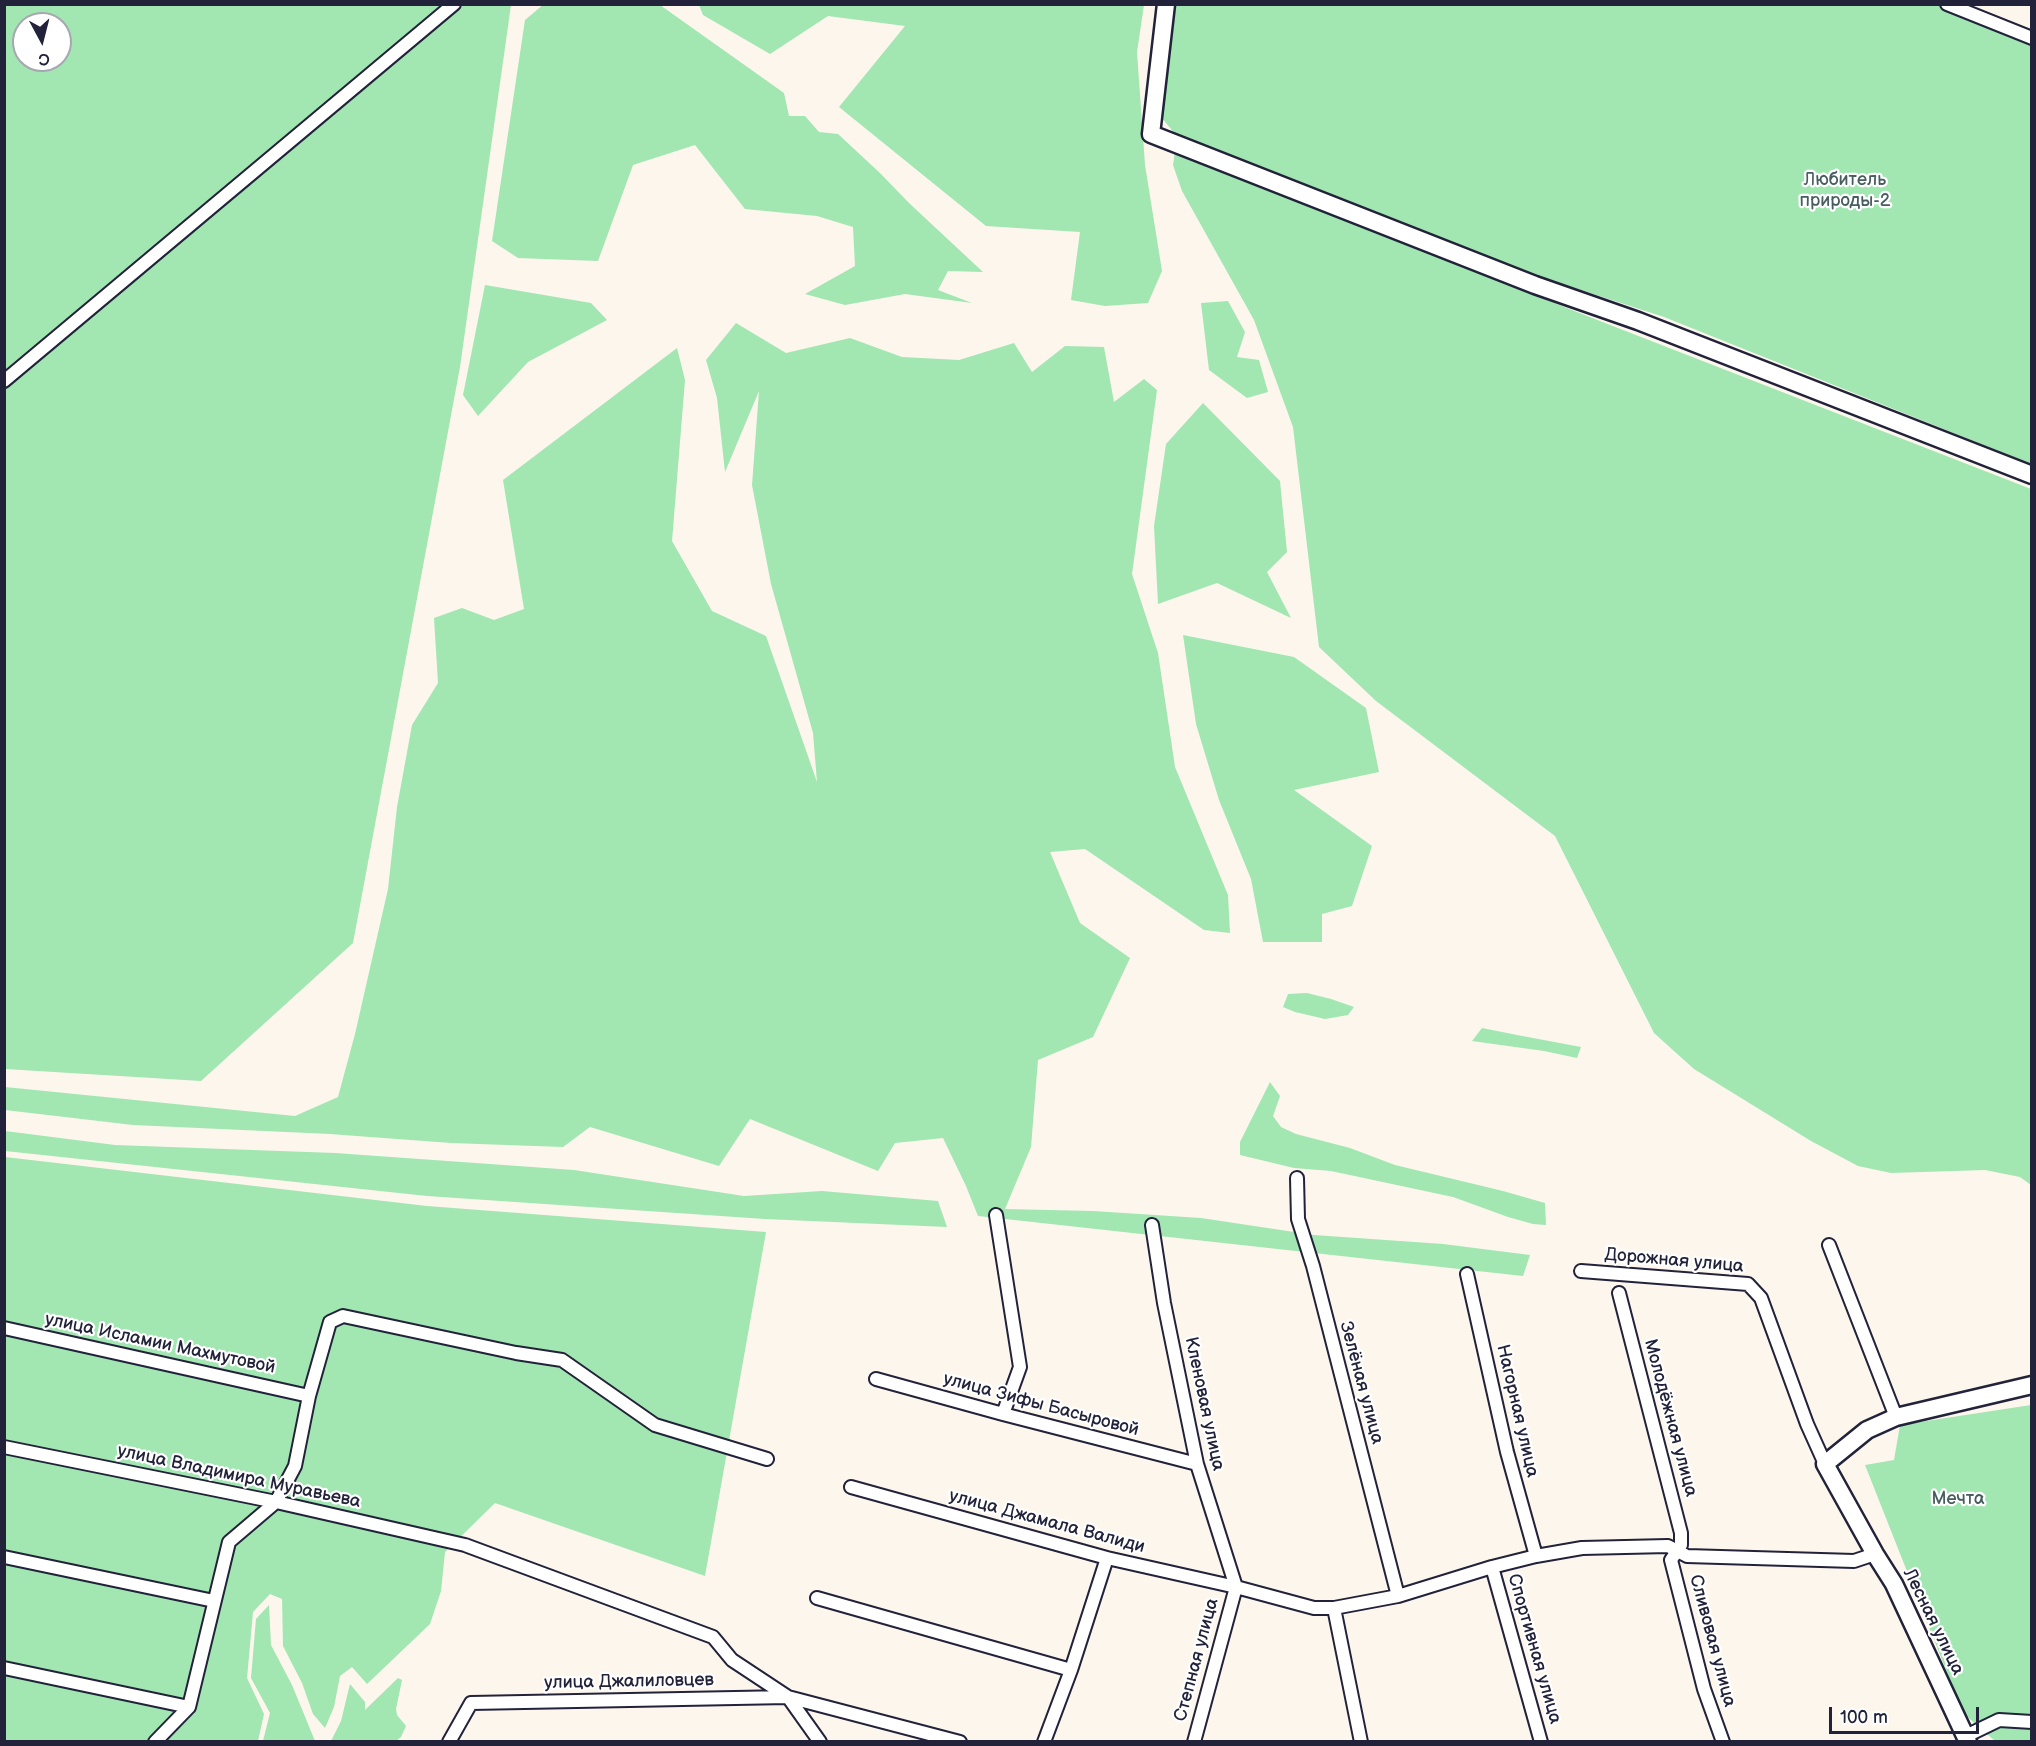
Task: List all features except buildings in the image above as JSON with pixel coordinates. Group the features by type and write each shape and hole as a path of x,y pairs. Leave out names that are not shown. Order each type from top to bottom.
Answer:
{"street":[{"path":"4,381 454,4"},
{"path":"1166,4 1151,134 1492,269 1638,321 2031,475"},
{"path":"1947,4 2031,38"},
{"name":"Зелёная улица","path":"1297,1178 1298,1219 1313,1266 1398,1596"},
{"path":"996,1215 1020,1367 1003,1414"},
{"name":"Кленовая улица","path":"1152,1225 1164,1303 1197,1464 1236,1587"},
{"path":"1829,1245 1896,1417"},
{"name":"Дорожная улица","path":"1581,1271 1748,1284 1761,1298 1807,1424 1825,1464"},
{"name":"Нагорная улица","path":"1467,1274 1507,1452 1536,1556"},
{"name":"Молодёжная улица","path":"1619,1293 1682,1533 1682,1545 1677,1551"},
{"path":"155,1742 189,1707 229,1542 276,1502 295,1466 309,1395 330,1322 343,1316 516,1353 562,1360 655,1425 767,1459"},
{"name":"улица Исламии Махмутовой","path":"4,1328 309,1395"},
{"name":"улица Зифы Басыровой","path":"876,1378 1003,1414 1197,1464"},
{"path":"1825,1464 1867,1430 1896,1417 2031,1386"},
{"name":"улица Владимира Муравьева","path":"4,1447 276,1502 465,1545 713,1637 732,1660 788,1697"},
{"name":"Лесная улица","path":"1825,1464 1894,1584 1967,1739"},
{"name":"улица Джамала Валиди","path":"850,1487 1107,1558 1236,1587 1314,1608 1334,1608 1398,1596 1492,1567 1582,1548 1668,1546 1687,1556 1854,1561 1875,1554"},
{"name":"Сливовая улица","path":"1677,1551 1671,1560 1704,1689 1723,1742"},
{"path":"4,1557 214,1601"},
{"path":"1044,1742 1071,1670 1107,1558"},
{"name":"Спортивная улица","path":"1492,1567 1541,1742"},
{"name":"Степная улица","path":"1194,1742 1236,1587"},
{"path":"817,1598 1071,1670"},
{"path":"1334,1608 1360,1742"},
{"path":"4,1668 189,1707"},
{"path":"788,1697 820,1742"},
{"path":"788,1697 960,1742"},
{"name":"улица Джалиловцев","path":"449,1742 471,1703 788,1697"},
{"path":"1967,1739 2000,1720 2031,1722"}],"green space":[{"path":"544,4 660,5 784,93 789,116 805,116 819,132 838,134 880,173 983,272 948,271 938,290 972,303 905,294 845,305 805,294 855,266 853,227 817,216 745,209 695,145 633,165 598,261 518,258 492,241 525,20"},
{"name":"Любитель природы-2","path":"1935,4 2031,43 2031,464 1664,317 1538,276 1176,135 1161,117 1174,5"},
{"path":"4,5 511,5 460,367 353,943 201,1081 5,1069"},
{"path":"699,5 1144,5 1137,52 1145,165 1162,271 1148,303 1105,306 1071,300 1080,232 986,226 839,107 905,26 828,16 770,54 703,15"},
{"path":"1175,151 1582,314 2031,489 2031,1185 2020,1177 1985,1170 1891,1173 1858,1166 1811,1141 1694,1069 1654,1033 1555,836 1376,701 1319,647 1293,427 1254,320 1182,191 1173,165"},
{"path":"485,285 591,303 607,320 528,362 478,416 463,395"},
{"path":"1228,301 1245,332 1237,357 1259,360 1268,392 1247,398 1209,370 1201,303"},
{"path":"736,323 786,353 850,338 902,357 959,360 1014,343 1032,372 1065,346 1104,347 1114,402 1144,379 1157,390 1132,574 1158,653 1175,767 1228,895 1230,933 1204,930 1085,849 1050,852 1080,923 1130,958 1093,1037 1038,1060 1031,1147 1005,1209 1093,1211 1201,1218 1314,1235 1443,1244 1530,1255 1523,1276 978,1216 943,1138 895,1143 878,1171 750,1119 719,1166 590,1127 563,1147 133,1125 5,1110 5,1087 295,1116 338,1097 355,1034 388,889 397,807 412,725 438,683 434,618 462,608 494,620 524,609 503,480 677,348 685,380 672,541 712,611 766,636 817,782 813,733 771,584 752,485 759,391 725,472 717,398 706,360"},
{"path":"1203,403 1280,481 1287,552 1267,572 1291,618 1217,583 1158,604 1154,526 1166,444"},
{"path":"1183,635 1294,657 1366,708 1379,772 1294,790 1372,846 1352,906 1322,914 1322,942 1263,942 1251,879 1219,800 1196,724"},
{"path":"1307,993 1354,1007 1348,1015 1325,1019 1283,1007 1288,994"},
{"path":"1482,1028 1581,1047 1577,1058 1472,1041"},
{"path":"1270,1082 1280,1096 1273,1116 1281,1127 1296,1134 1350,1148 1395,1165 1545,1203 1546,1225 1508,1217 1453,1197 1331,1171 1294,1168 1240,1155 1240,1142"},
{"path":"5,1131 115,1145 335,1153 574,1170 744,1196 822,1191 938,1201 947,1227 765,1219 427,1196 5,1151"},
{"path":"5,1157 427,1206 766,1232 705,1576 495,1503 445,1552 441,1591 430,1624 367,1684 352,1667 340,1676 334,1707 325,1728 313,1714 302,1683 283,1646 282,1599 270,1594 253,1612 247,1678 264,1714 258,1741 5,1742"},
{"name":"Мечта","path":"2031,1405 2031,1741 1995,1741 1963,1713 1865,1465 1894,1460 1900,1425"},
{"path":"269,1605 271,1645 292,1685 315,1741 263,1741 270,1713 251,1678 256,1619"},
{"path":"398,1678 402,1680 396,1709 397,1715 406,1726 401,1737 396,1741 331,1741 341,1721 350,1684 365,1702 365,1710"}]}
